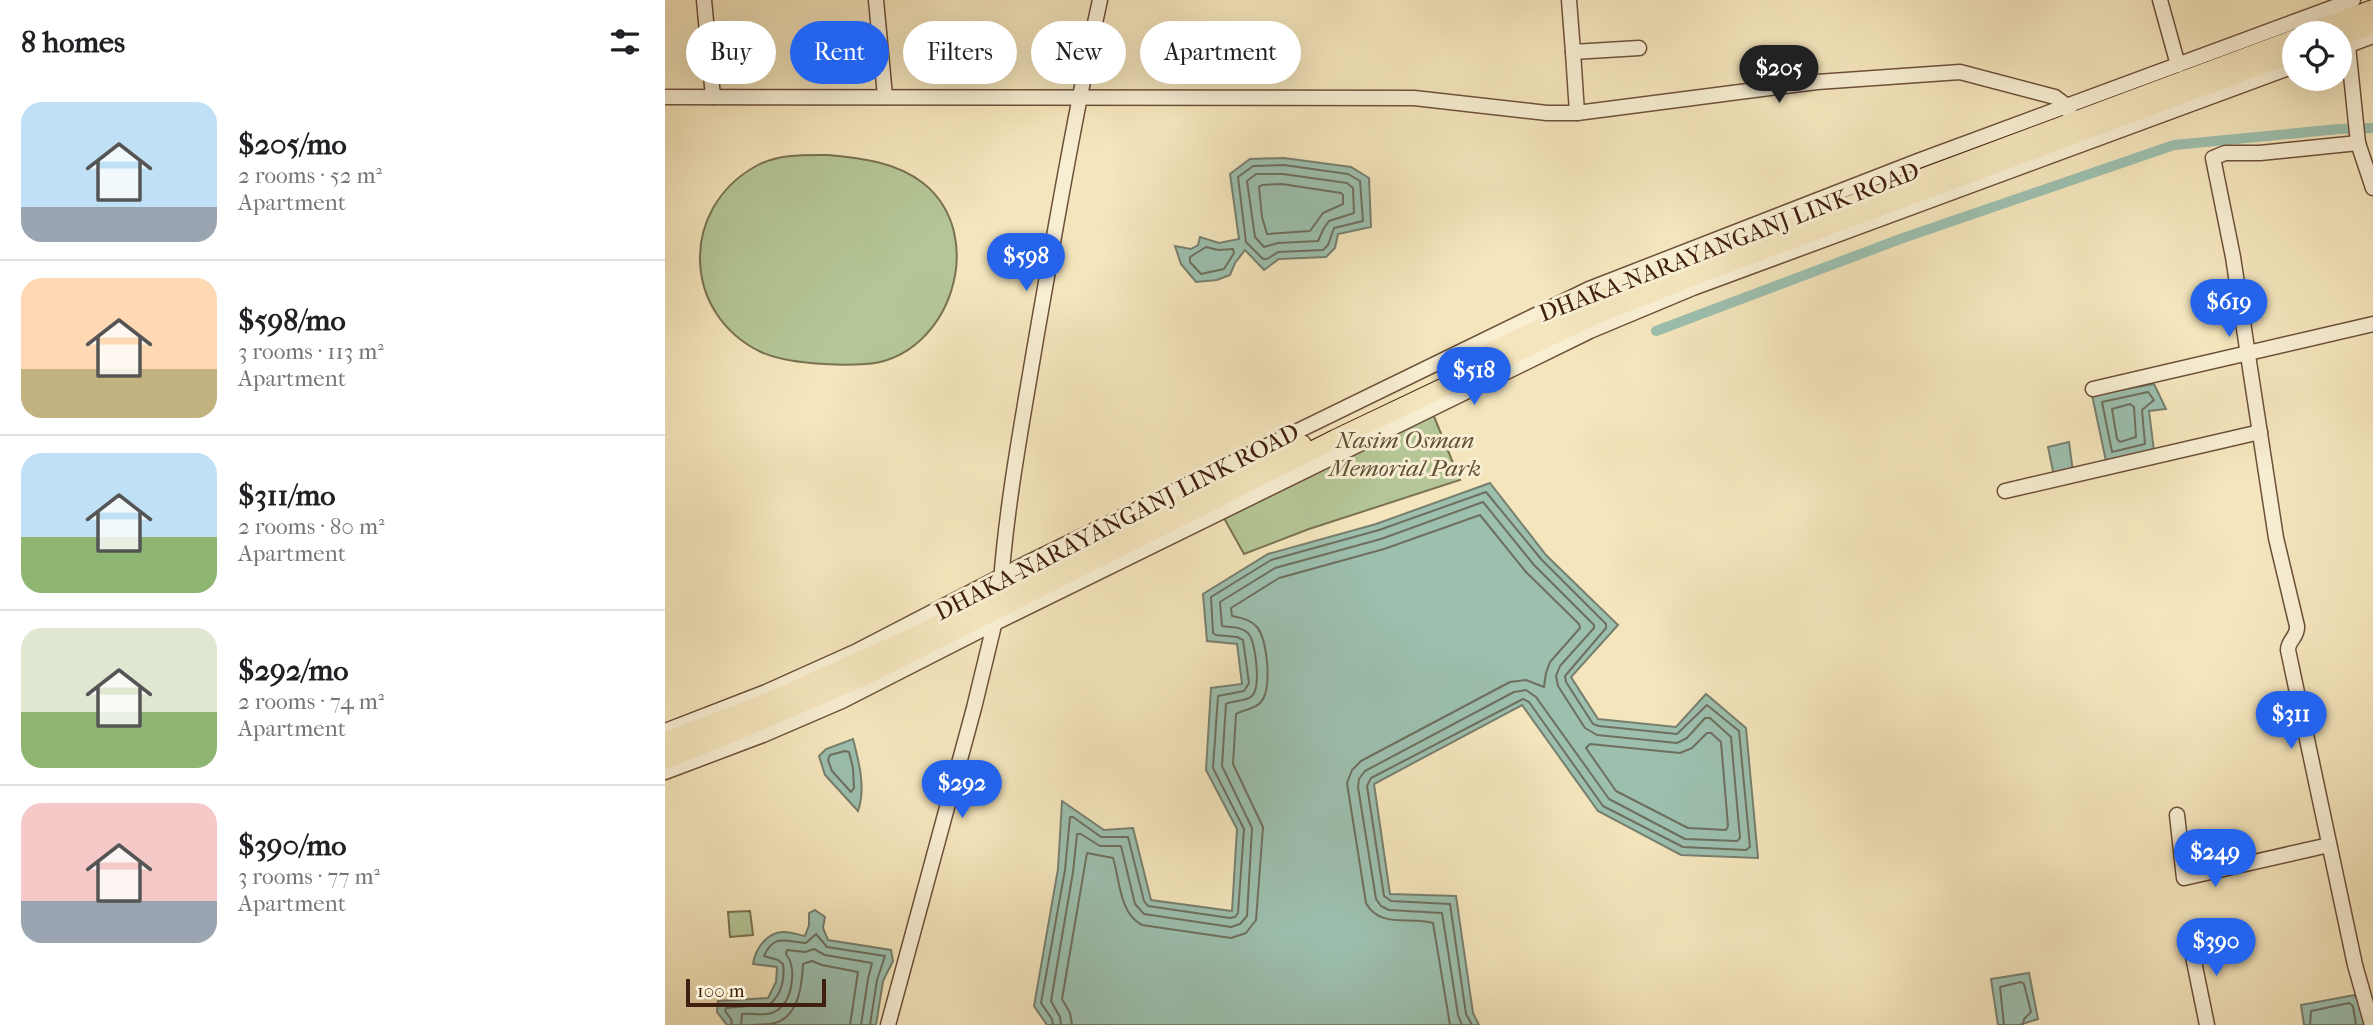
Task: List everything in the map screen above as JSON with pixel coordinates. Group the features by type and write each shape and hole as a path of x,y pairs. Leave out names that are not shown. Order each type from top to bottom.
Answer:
{"main road":[{"path":"2341,21 2373,9"},
{"path":"2352,38 2373,24"},
{"name":"DHAKA-NARAYANGANJ LINK ROAD","path":"665,760 867,675 998,601 1269,459 1612,294 2070,114 2282,43"},
{"name":"DHAKA-NARAYANGANJ LINK ROAD","path":"665,742 769,701 998,601 1600,313 2282,57"}],"street":[{"path":"703,0 713,97"},
{"path":"876,0 885,96"},
{"path":"888,1025 998,601 1020,433 1079,97 1100,0"},
{"path":"1569,0 1577,113"},
{"path":"2160,0 2178,65"},
{"path":"665,97 1414,97 1547,113 1577,113 1817,82 1960,72 2055,97 2070,114 2178,65 2353,0"},
{"path":"2352,41 2373,36"},
{"path":"1573,52 1639,48"},
{"path":"665,731 766,692 833,662 998,601 1590,331 1705,283 2282,70"},
{"path":"2350,91 2358,144 2373,188"},
{"path":"2358,144 2260,153 2225,152 2213,158 2233,257 2276,538 2297,630 2288,650 2355,965 2372,1025"},
{"path":"2093,389 2373,324"},
{"path":"2005,491 2259,432"},
{"path":"665,772 763,735 842,701 998,601"},
{"path":"2177,815 2184,878 2329,845"},
{"path":"2189,937 2207,1025"}],"green space":[{"path":"828,155 878,162 913,176 923,183 943,206 954,233 957,262 951,291 939,318 920,341 895,357 866,364 841,365 798,362 772,356 735,335 716,313 704,288 700,261 703,234 713,208 731,185 756,166 773,159"},
{"name":"Nasim Osman Memorial Park","path":"1426,397 1460,480 1309,529 1244,554 1215,502"},
{"path":"750,911 753,935 730,937 728,912"}],"water":[{"path":"1284,158 1351,167 1369,178 1371,227 1338,234 1335,248 1326,257 1279,259 1264,270 1245,250 1230,275 1217,280 1196,282 1181,264 1175,246 1191,249 1198,245 1200,237 1219,243 1239,239 1230,174 1250,159"},
{"path":"2154,384 2166,409 2149,411 2154,451 2106,461 2092,395"},
{"path":"2069,442 2073,472 2054,476 2048,447"},
{"path":"1490,483 1546,555 1618,625 1571,677 1598,719 1676,727 1706,694 1746,728 1758,858 1681,855 1598,811 1522,705 1374,784 1390,894 1456,896 1473,1013 1479,1025 1047,1025 1034,1006 1058,869 1062,801 1104,830 1133,828 1151,900 1232,911 1237,829 1206,770 1211,688 1242,684 1237,644 1207,641 1203,594 1268,554 1376,524"},
{"path":"853,739 862,784 858,811 825,775 819,756 826,749"},
{"path":"815,910 825,917 823,928 828,940 891,950 893,961 883,981 876,1025 727,1025 717,1012 718,1001 768,998 776,982 777,967 753,964 762,943 771,935 782,932 805,936 809,913"},
{"path":"2029,973 2038,1019 2019,1025 1998,1025 1991,979"},
{"path":"2354,995 2360,1002 2364,1025 2304,1025 2301,1005"}],"waterway":[{"path":"1656,331 1903,238 2174,145 2373,128"}]}
